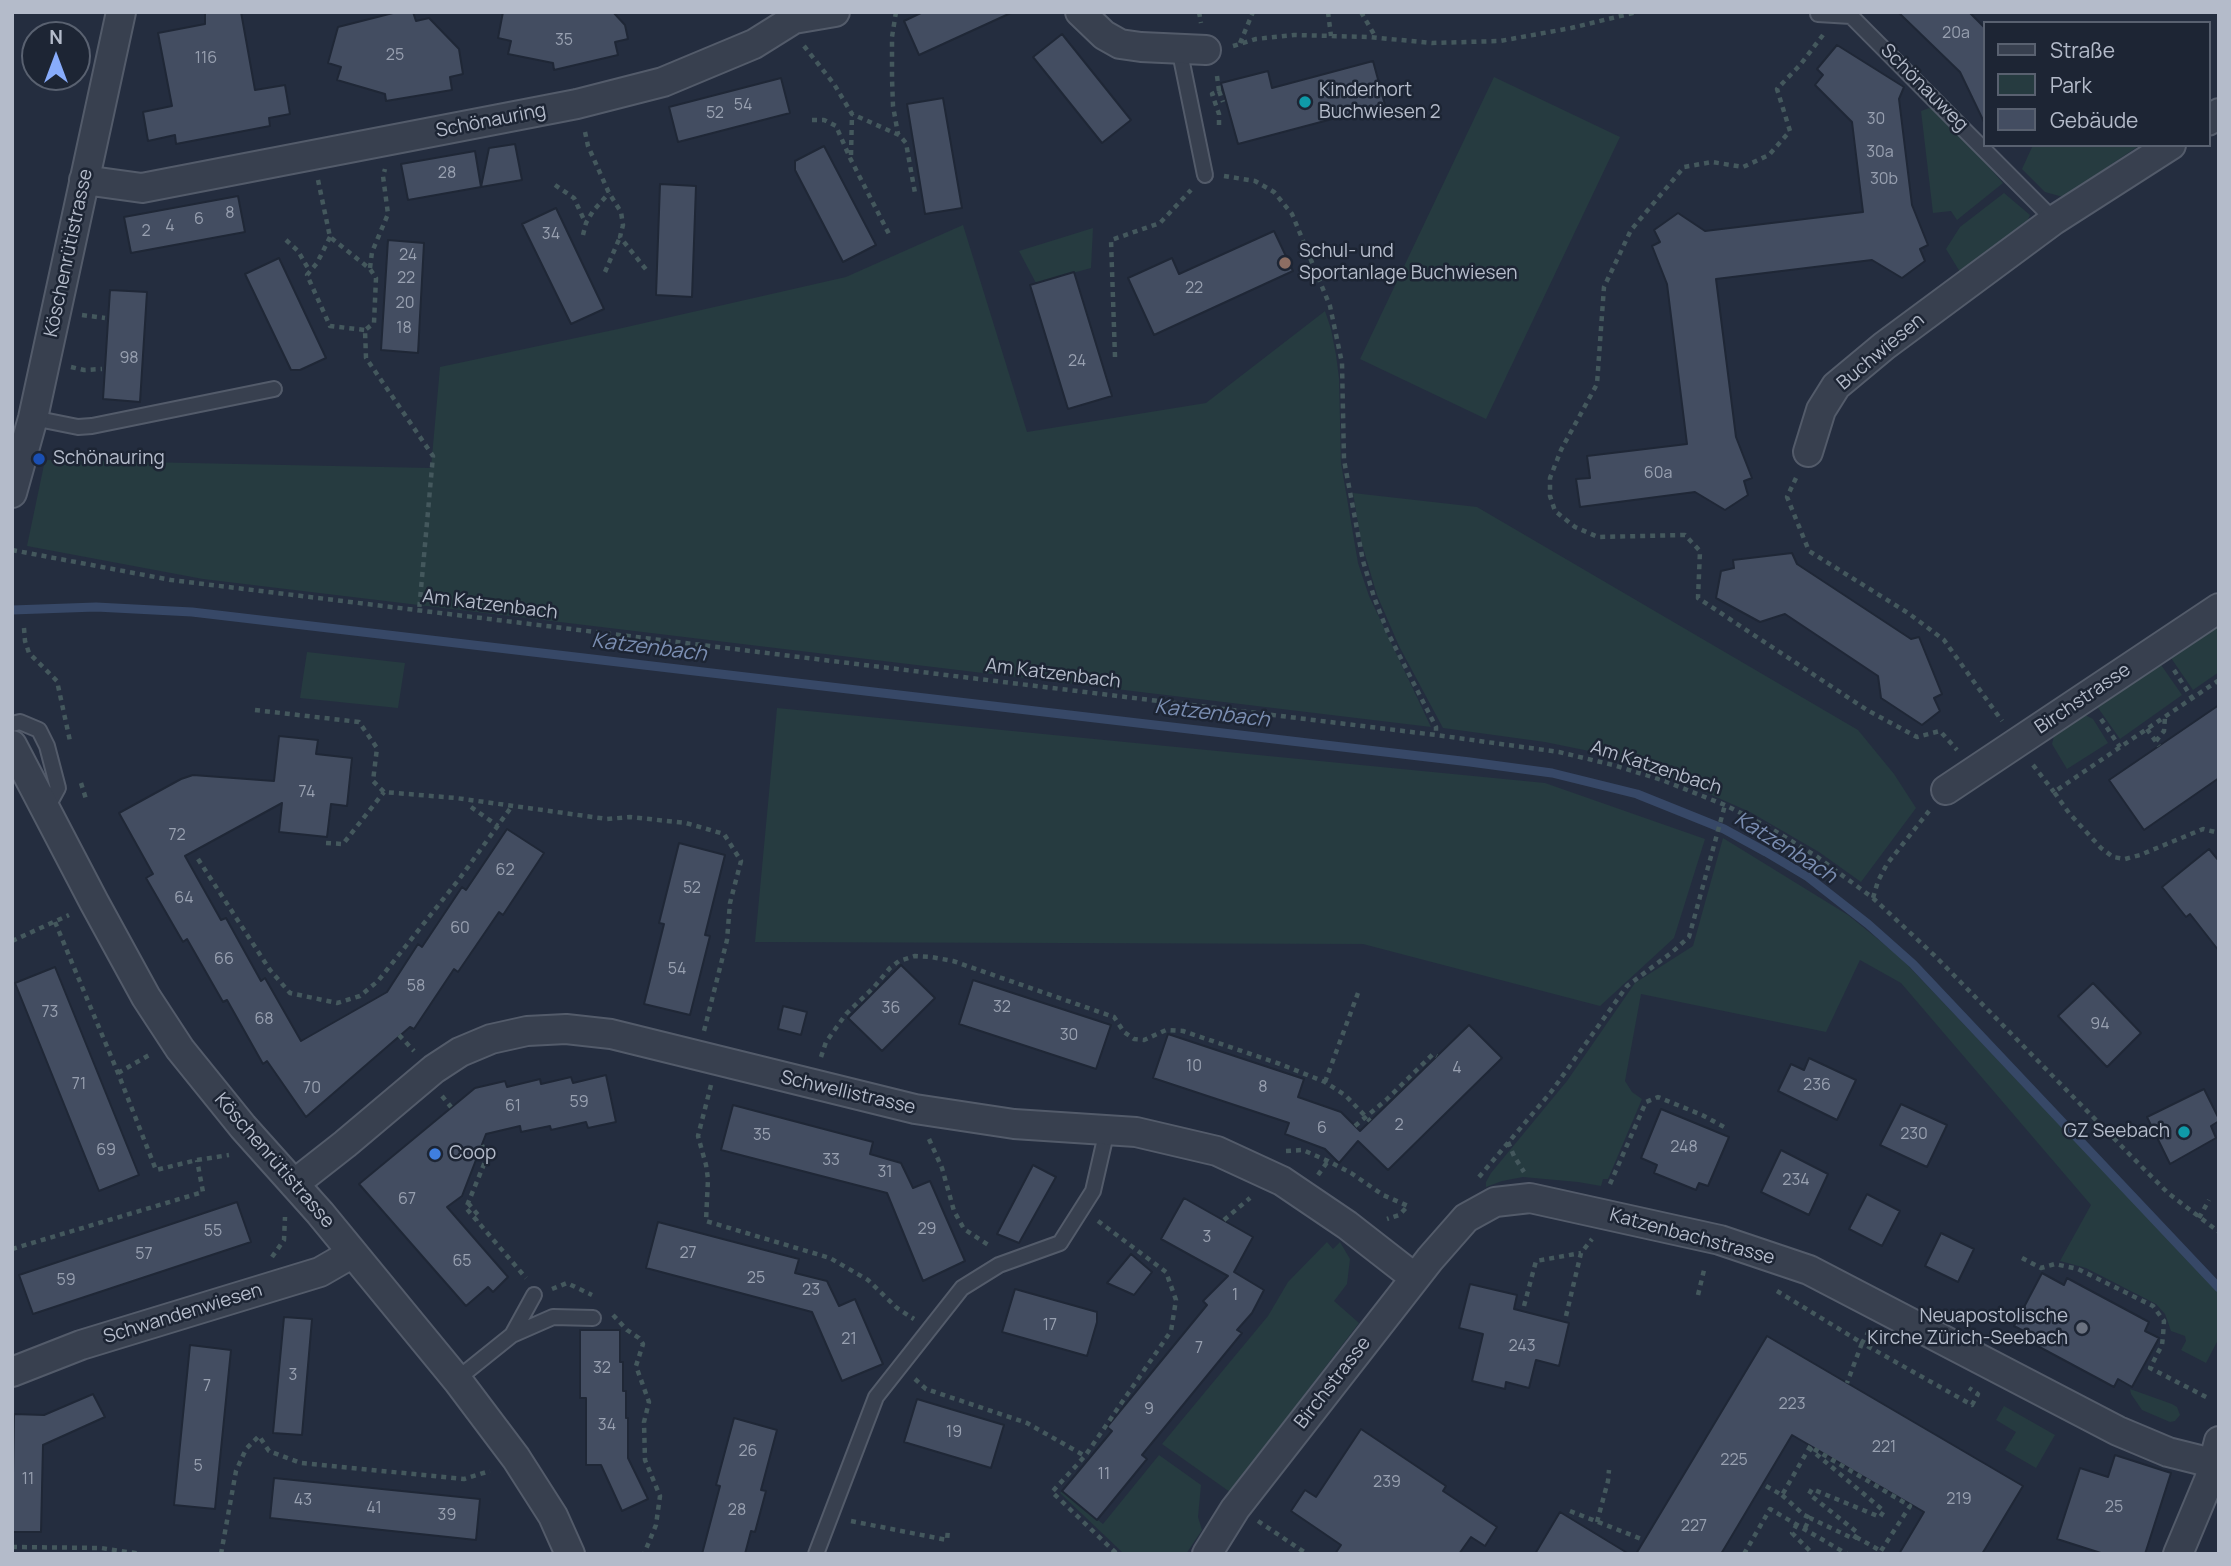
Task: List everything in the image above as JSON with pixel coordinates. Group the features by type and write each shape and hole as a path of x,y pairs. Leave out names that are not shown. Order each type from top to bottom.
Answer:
{"street":[{"name":"Köschenrütistrasse","path":"12,493 33,418 121,12"},
{"path":"797,24 835,12"},
{"path":"1080,12 1104,35 1120,44 1200,49"},
{"name":"Schönauring","path":"84,180 142,188 577,104 663,82 797,24"},
{"name":"Buchwiesen","path":"1808,452 1821,410 1836,386 1894,338 2054,220 2168,147"},
{"name":"Birchstrasse","path":"1946,790 2219,608"},
{"name":"Köschenrütistrasse","path":"12,745 140,986 180,1049 243,1128 353,1253 456,1380 516,1458 553,1516 570,1554"},
{"name":"Schwellistrasse","path":"294,1184 434,1069 460,1052 491,1039 527,1031 566,1029 611,1034 915,1110 1014,1124 1136,1132 1217,1151 1282,1181 1347,1225 1415,1278"},
{"name":"Katzenbachstrasse","path":"1466,1218 1495,1202 1530,1198 1720,1240 1809,1270 2118,1431 2168,1452 2216,1452"},
{"name":"Birchstrasse","path":"1207,1554 1235,1509 1415,1278 1466,1218"},
{"name":"Schwandenwiesen","path":"12,1372 94,1341 320,1272 353,1253"},
{"path":"2178,1554 2211,1502 2216,1452"}],"lane":[{"name":"Schönauweg","path":"1822,15 1849,14 2054,220"},
{"path":"1200,49 1205,175"},
{"path":"33,418 78,427 92,426 274,389"},
{"path":"12,724 20,722 39,730 47,746 58,788 46,810"},
{"path":"816,1554 876,1397 962,1288 999,1265 1060,1243 1093,1191 1107,1130"},
{"path":"512,1335 534,1295"},
{"path":"456,1380 512,1335 553,1317 593,1318"}],"path":[{"path":"896,12 892,37 892,78 893,106 899,135"},
{"path":"1240,44 1253,12"},
{"path":"1328,12 1331,36"},
{"path":"1362,12 1376,37"},
{"path":"1200,49 1294,35 1376,37 1432,43 1500,41 1637,12"},
{"path":"1822,15 1827,30 1777,89 1790,131 1769,155 1743,167 1712,162 1685,167 1631,230 1604,287 1597,384 1561,450 1550,478 1550,496 1555,511 1575,527 1598,537 1685,535 1700,551 1698,598 1867,710 1917,737 1940,731 1975,772"},
{"path":"797,24 852,114 899,135 906,143 915,193"},
{"path":"1200,49 1223,74 1216,76 1223,102"},
{"path":"1219,91 1212,94 1220,113 1220,139"},
{"path":"577,104 589,146 609,193 621,212 620,237 605,272"},
{"path":"850,159 852,114"},
{"path":"812,120 824,120 836,126 889,234"},
{"path":"370,269 372,252 388,214 383,176 388,162"},
{"path":"1222,164 1223,176"},
{"path":"316,171 330,237 317,263 307,275 330,326 365,330 374,323 376,278 370,269 330,237"},
{"path":"1115,357 1111,240 1160,223 1205,175 1255,181 1273,192 1292,214 1330,306 1342,363 1344,460 1363,561 1388,632 1436,727 1436,735"},
{"path":"555,185 574,198 586,223"},
{"path":"583,235 593,211 609,193"},
{"path":"620,237 648,272"},
{"path":"286,240 298,251 309,270"},
{"path":"74,314 106,318"},
{"path":"365,330 366,358 433,456 419,611"},
{"path":"63,366 84,370 102,369"},
{"path":"1808,452 1787,497 1809,551 1908,612 1944,640 2017,744"},
{"name":"Am Katzenbach","path":"12,550 171,580 1559,752 1662,780 1726,806 1770,828 1816,856 1873,898 1935,957 2168,1193 2219,1232"},
{"path":"24,628 29,653 57,681 71,747"},
{"path":"2218,832 2203,829 2140,855 2125,859 2113,857 2101,848 2054,792 2219,680"},
{"path":"255,710 359,722 377,748 373,781 384,792 456,798 607,819 630,817 686,824 724,834 741,862 730,903 727,940 702,1038"},
{"path":"2147,729 2157,743 2164,731 2165,717"},
{"path":"78,773 86,799"},
{"path":"1873,898 1878,881 1888,864 1946,790"},
{"path":"326,844 343,844 384,792"},
{"path":"198,859 270,970 290,993 337,1003 360,996 378,981 460,878 512,806"},
{"path":"1479,1178 1551,1092 1627,986 1689,936 1726,806"},
{"path":"471,807 498,826"},
{"path":"12,941 69,915"},
{"path":"55,922 156,1170 232,1155"},
{"path":"818,1068 826,1042 846,1014 890,968 899,961 931,957 954,961 1114,1017 1124,1032 1134,1039 1144,1040 1166,1030 1183,1031 1235,1048 1325,1082 1345,1095 1370,1121"},
{"path":"1325,1082 1357,993"},
{"path":"360,996 366,1004"},
{"path":"399,1035 420,1056"},
{"path":"118,1073 151,1054"},
{"path":"1355,1126 1388,1101 1433,1054 1437,1056"},
{"path":"713,1078 698,1136 708,1179 706,1221 830,1258 868,1280 897,1308 918,1321 932,1325"},
{"path":"1610,1184 1646,1102 1658,1097 1726,1128"},
{"path":"929,1128 929,1140 942,1168 954,1211 964,1229 1010,1261"},
{"path":"1508,1142 1525,1174"},
{"path":"482,1144 487,1157 466,1208 537,1290 534,1295"},
{"path":"1288,1150 1303,1150 1351,1173 1383,1195 1408,1206 1399,1215 1382,1221"},
{"path":"12,1249 203,1192 197,1160"},
{"path":"1224,1220 1254,1196"},
{"path":"2199,1218 2209,1200"},
{"path":"1083,1209 1166,1272 1176,1300 1171,1331 1085,1456 1052,1492 1117,1554"},
{"path":"268,1263 284,1240 285,1216"},
{"path":"1566,1317 1581,1253 1592,1241 1594,1232"},
{"path":"1524,1306 1536,1261 1581,1253"},
{"path":"2022,1258 2041,1268 2055,1264 2078,1269 2153,1306 2164,1321 2162,1345 2150,1368 2210,1399"},
{"path":"1698,1295 1706,1261"},
{"path":"534,1295 567,1283 596,1297"},
{"path":"1773,1289 1972,1405"},
{"path":"612,1313 643,1344 636,1366 649,1402 644,1422 645,1460 660,1496 656,1525 644,1554"},
{"path":"1847,1383 1862,1343"},
{"path":"900,1366 926,1389 1027,1423 1085,1456"},
{"path":"221,1554 236,1471 246,1450 258,1436 270,1451 301,1463 464,1479 497,1469"},
{"path":"1782,1495 1810,1447"},
{"path":"1810,1447 1884,1511 1880,1517 1812,1489 1810,1494 1858,1533 1856,1537"},
{"path":"1766,1486 1782,1495 1804,1515 1854,1539 1856,1537 1880,1552 1910,1507 1810,1447"},
{"path":"1597,1522 1609,1470"},
{"path":"1744,1554 1770,1509 1847,1554"},
{"path":"1570,1511 1644,1540"},
{"path":"830,1517 947,1540 948,1530"},
{"path":"1805,1528 1810,1518"},
{"path":"1258,1520 1307,1554"},
{"path":"1797,1524 1792,1533 1813,1554"},
{"path":"12,1547 101,1548 141,1554"}],"green space":[{"path":"1494,77 1620,137 1486,419 1360,359"},
{"path":"1935,106 2003,183 1957,220 1951,211 1933,213 1921,111"},
{"path":"2032,147 2137,147 2063,197 2045,192 2022,169"},
{"path":"2004,193 2030,215 2027,222 1960,272 1946,249 1960,227"},
{"path":"963,225 1027,432 1206,403 1325,311 1336,355 1341,463 1358,563 1369,596 1431,727 203,579 27,546 45,460 431,468 440,367 846,277"},
{"path":"1093,228 1091,268 1036,283 1019,251"},
{"path":"1353,493 1477,507 1858,730 1894,774 1916,808 1861,882 1819,852 1750,812 1664,774 1589,751 1443,728 1399,646 1377,595 1361,541"},
{"path":"2219,621 2219,672 2193,690 2169,655"},
{"path":"307,652 405,663 398,708 300,698"},
{"path":"2159,662 2182,695 2120,739 2096,705"},
{"path":"777,708 1545,783 1705,839 1674,938 1600,1006 1363,944 755,942"},
{"path":"2083,714 2093,719 2108,743 2067,769 2052,744 2055,732"},
{"path":"1723,838 1848,915 1899,956 2219,1292 2219,1338 2206,1363 2181,1350 2186,1341 2185,1336 2171,1331 2165,1314 2156,1304 2086,1268 2060,1261 2091,1205 1901,983 1860,960 1826,1032 1641,994 1625,1081 1632,1092 1642,1099 1608,1179 1603,1179 1601,1186 1523,1177 1486,1187 1491,1173 1567,1081 1635,983 1693,946"},
{"path":"1327,1242 1333,1249 1340,1242 1350,1259 1347,1284 1334,1301 1359,1323 1230,1492 1162,1444 1268,1316 1288,1282"},
{"path":"2130,1389 2172,1404 2177,1407 2180,1415 2170,1422 2142,1410"},
{"path":"2004,1406 2055,1435 2036,1468 2005,1450 2016,1432 1996,1420"},
{"path":"1159,1455 1201,1485 1198,1517 1202,1530 1186,1554 1122,1552 1060,1493 1062,1491 1103,1524"}],"building":[{"path":"205,12 241,12 255,90 285,85 290,114 269,118 270,126 176,144 175,135 148,141 143,112 172,106 158,33 205,24"},
{"path":"397,12 413,12 416,21 429,18 459,49 463,74 450,77 452,90 386,101 385,94 337,80 341,67 328,63 338,27"},
{"path":"503,12 613,12 625,25 628,39 615,42 618,55 554,70 553,63 508,54 511,41 498,38"},
{"path":"923,12 1013,12 919,55 904,21"},
{"path":"1898,12 1969,12 1982,25 1982,118 1960,72"},
{"path":"1062,34 1131,120 1102,143 1033,57"},
{"path":"1837,45 1904,87 1899,99 1912,205 1928,245 1920,249 1925,261 1902,278 1872,260 1716,279 1736,437 1752,478 1744,481 1748,495 1725,510 1695,492 1580,507 1576,479 1590,478 1587,456 1687,444 1667,284 1652,246 1660,242 1654,230 1678,213 1705,231 1863,212 1852,122 1815,85 1823,75 1817,69"},
{"name":"Kinderhort Buchwiesen 2","path":"1373,61 1385,105 1238,144 1221,83 1268,71 1272,88"},
{"path":"781,78 790,113 678,142 669,107"},
{"path":"943,98 962,208 925,214 907,104"},
{"path":"515,144 522,180 481,187 489,148"},
{"path":"824,146 876,245 843,262 795,170 795,161"},
{"path":"475,151 481,187 408,200 401,164"},
{"path":"660,184 696,186 692,297 656,295"},
{"path":"238,196 245,232 131,253 124,217"},
{"path":"556,208 604,309 571,324 522,224"},
{"path":"1274,231 1293,271 1154,335 1128,278 1172,258 1179,274"},
{"path":"388,240 424,243 418,353 381,350"},
{"path":"279,258 326,358 300,370 291,370 245,274"},
{"path":"1074,272 1112,396 1068,409 1030,285"},
{"path":"110,290 147,292 140,402 103,399"},
{"path":"1792,553 1797,564 1911,639 1919,637 1942,694 1934,698 1940,711 1922,725 1881,698 1878,676 1785,614 1760,622 1716,598 1721,571 1734,568 1733,560"},
{"path":"2219,705 2219,778 2144,830 2109,780"},
{"path":"279,736 318,740 316,754 352,758 347,806 331,804 327,837 279,832 282,803 185,856 221,920 226,918 261,981 265,978 301,1041 387,992 418,944 422,947 462,887 466,890 507,829 544,853 503,915 499,912 458,972 454,969 414,1029 410,1027 306,1117 267,1061 263,1064 227,1000 223,1002 187,939 183,942 146,878 153,874 119,813 193,775 274,781"},
{"path":"679,843 725,855 705,935 710,936 690,1015 644,1004 664,924 659,923"},
{"path":"2209,849 2219,861 2219,951 2190,914 2186,917 2162,887"},
{"path":"901,965 935,998 882,1051 848,1018"},
{"path":"55,967 139,1175 99,1191 15,983"},
{"path":"973,980 1111,1025 1096,1069 959,1024"},
{"path":"2093,983 2141,1033 2107,1067 2058,1016"},
{"path":"783,1006 807,1012 801,1035 778,1029"},
{"path":"1469,1025 1502,1058 1388,1170 1358,1141 1339,1163 1325,1149 1285,1134 1289,1123 1153,1078 1168,1034 1304,1079 1298,1097 1341,1112 1360,1131"},
{"path":"1809,1058 1856,1080 1837,1120 1778,1091 1791,1064 1804,1070"},
{"path":"606,1075 616,1122 588,1128 586,1122 551,1130 550,1126 521,1132 520,1126 486,1134 462,1196 447,1207 508,1277 493,1292 488,1287 466,1306 359,1184 475,1088 505,1081 507,1087 540,1079 541,1084 571,1077 573,1083"},
{"name":"GZ Seebach","path":"2204,1089 2219,1119 2211,1126 2216,1138 2170,1164 2147,1117"},
{"path":"1901,1104 1947,1125 1927,1167 1880,1145"},
{"path":"733,1105 873,1142 870,1154 901,1163 913,1188 930,1181 965,1261 923,1281 887,1193 721,1150"},
{"path":"1661,1109 1729,1137 1708,1186 1699,1183 1696,1190 1654,1173 1657,1165 1641,1158"},
{"path":"1781,1150 1828,1174 1809,1215 1761,1192"},
{"path":"1033,1165 1056,1177 1019,1243 997,1234"},
{"path":"1867,1194 1900,1211 1882,1246 1849,1229"},
{"path":"1184,1198 1253,1237 1234,1272 1264,1290 1252,1313 1237,1330 1242,1333 1142,1455 1147,1459 1097,1520 1062,1491 1112,1431 1107,1427 1207,1305 1203,1301 1228,1276 1161,1239"},
{"path":"237,1202 251,1242 33,1314 19,1275"},
{"path":"658,1222 799,1259 795,1273 827,1281 839,1306 855,1299 883,1364 842,1381 812,1312 646,1268"},
{"path":"1941,1233 1974,1249 1958,1282 1925,1266"},
{"path":"1131,1254 1152,1272 1134,1295 1107,1283"},
{"name":"Neuapostolische Kirche Zürich-Seebach","path":"2042,1273 2064,1285 2067,1278 2149,1322 2145,1331 2159,1338 2132,1387 2118,1379 2114,1387 2032,1343 2035,1337 2014,1326"},
{"path":"1470,1284 1517,1295 1514,1309 1569,1323 1559,1366 1536,1360 1529,1388 1506,1382 1505,1389 1472,1381 1483,1334 1459,1328"},
{"path":"1015,1289 1097,1312 1097,1322 1087,1356 1002,1332"},
{"path":"284,1317 312,1319 302,1435 273,1433"},
{"path":"580,1330 620,1330 620,1362 623,1362 623,1391 626,1391 628,1418 628,1458 648,1499 622,1511 601,1465 586,1465 586,1398 580,1398"},
{"path":"1767,1336 2023,1486 1982,1554 1899,1554 1924,1512 1792,1435 1721,1554 1636,1554"},
{"path":"190,1345 231,1350 215,1509 174,1505"},
{"path":"93,1394 105,1417 43,1445 41,1532 12,1532 14,1414 44,1415"},
{"path":"917,1399 1004,1425 991,1468 904,1442"},
{"path":"734,1418 777,1430 761,1490 766,1491 755,1532 751,1531 745,1554 702,1554 720,1486 716,1485"},
{"path":"1361,1429 1446,1486 1443,1491 1497,1527 1485,1546 1471,1537 1459,1554 1335,1554 1341,1545 1291,1511 1305,1490 1316,1497"},
{"path":"2115,1455 2171,1473 2145,1554 2104,1554 2057,1539 2080,1468 2108,1477"},
{"path":"274,1478 480,1499 476,1540 270,1518"},
{"path":"1560,1512 1629,1554 1535,1554"}],"waterway":[{"name":"Katzenbach","path":"12,610 96,607 192,612 1470,762 1552,773 1637,794 1724,829 1766,852 1808,877 1868,924 1913,964 2219,1288"}],"place":[{"name":"Kinderhort Buchwiesen 2","path":"1305,102"},
{"name":"Schul- und Sportanlage Buchwiesen","path":"1285,263"},
{"name":"Schönauring","path":"39,459"},
{"name":"GZ Seebach","path":"2184,1132"},
{"name":"Coop","path":"435,1154"},
{"name":"Neuapostolische Kirche Zürich-Seebach","path":"2082,1328"}]}
